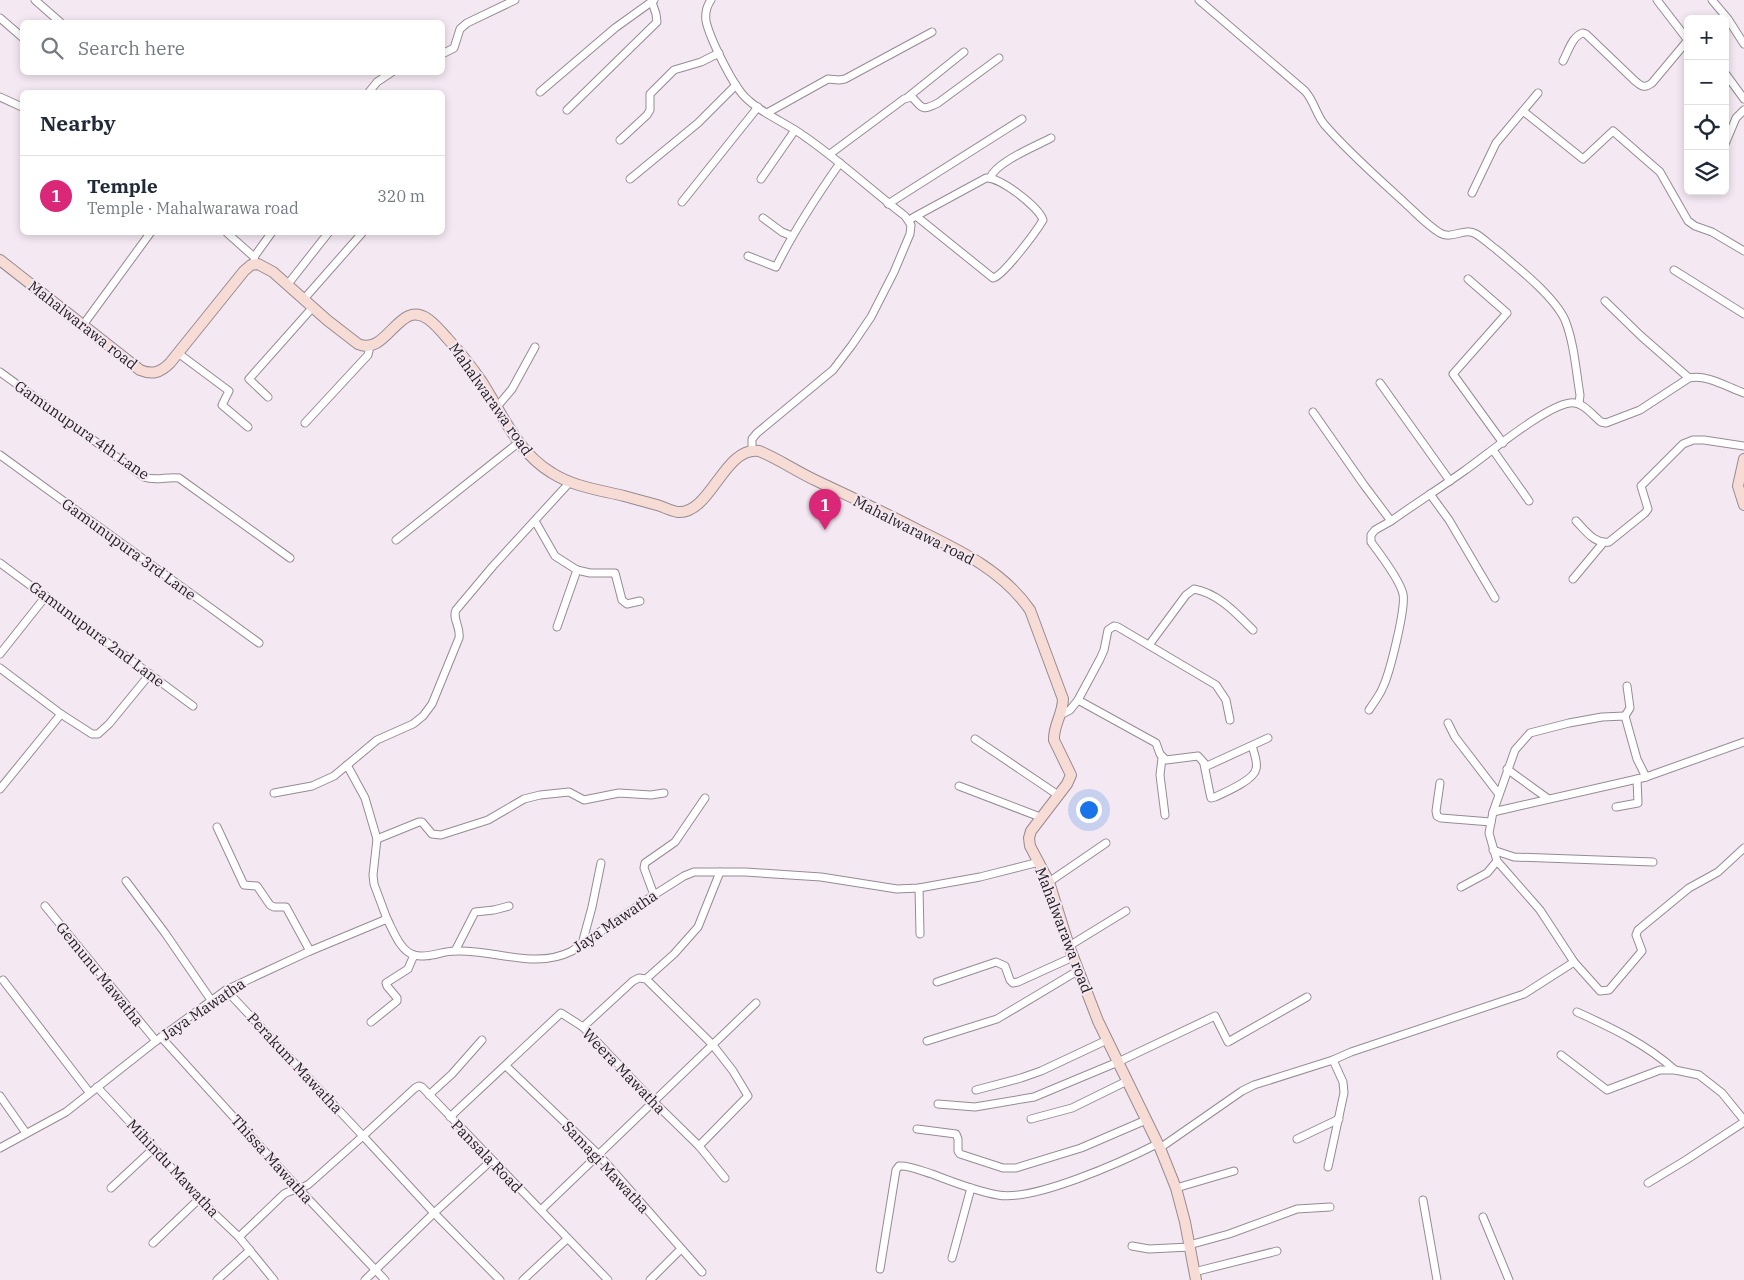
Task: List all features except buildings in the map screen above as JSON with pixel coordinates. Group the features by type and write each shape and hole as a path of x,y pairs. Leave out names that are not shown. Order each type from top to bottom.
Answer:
{"street":[{"path":"35,0 58,20"},
{"path":"445,52 454,48 460,29 467,23 515,0"},
{"path":"711,0 706,9 706,20 719,53 736,85 748,100 830,154 909,220 911,225 910,234 894,272 871,317 852,345 832,370 757,432 752,439 752,450"},
{"path":"1199,0 1306,91 1316,112 1325,125 1424,220 1446,236 1466,231 1478,234 1527,276 1552,302 1562,314 1568,330 1580,394 1579,404"},
{"path":"1657,0 1684,36"},
{"path":"1712,0 1728,19 1744,44"},
{"path":"540,92 615,28 653,1 657,22 568,110"},
{"path":"0,18 20,34"},
{"path":"767,113 828,78 845,79 932,32"},
{"path":"1563,61 1575,38 1578,34 1583,33 1642,87 1647,87 1652,84 1684,44"},
{"path":"830,154 908,97 964,52"},
{"path":"620,140 647,115 650,110 650,94 669,74 719,53"},
{"path":"908,97 914,99 923,109 928,108 938,103 999,58"},
{"path":"371,90 377,82 388,75"},
{"path":"1729,78 1744,99"},
{"path":"630,179 698,123 736,85"},
{"path":"1472,194 1496,142 1538,93"},
{"path":"0,97 20,106"},
{"path":"682,202 758,107"},
{"path":"1729,135 1736,118 1744,110"},
{"path":"1523,111 1583,159 1613,130 1660,172 1688,221 1695,226 1712,232 1744,251"},
{"path":"888,204 1022,119"},
{"path":"761,179 795,130"},
{"path":"990,178 995,170 1007,162 1051,138"},
{"path":"748,256 776,268 814,199 840,163"},
{"path":"909,220 916,216 986,178 1003,184 1022,197 1036,210 1043,220 1007,268 996,278 989,276 916,216"},
{"path":"763,218 782,232 792,236"},
{"path":"83,325 149,235"},
{"path":"229,235 255,261 288,284 358,344 370,346 368,355 304,423"},
{"path":"255,261 270,235"},
{"path":"288,284 327,235"},
{"path":"304,299 360,235"},
{"name":"Mahalwarawa road","path":"0,260 146,373 163,370 239,276 255,261"},
{"path":"1674,270 1744,314"},
{"path":"1468,279 1507,313 1453,374 1503,443"},
{"path":"1605,302 1689,378"},
{"path":"268,396 248,379 313,307"},
{"name":"Mahalwarawa road","path":"370,346 380,342 405,317 413,314 427,318 460,352 482,383 518,443 530,457 552,473 570,482 642,500 677,512 686,511 699,503 740,457 752,450 765,454 807,477 955,548 998,576 1022,599 1036,624 1063,699 1062,714 1054,734 1054,740 1071,775 1067,784 1030,831 1030,846 1049,882 1069,946 1098,1021 1146,1120 1176,1188 1185,1222 1195,1276"},
{"path":"496,408 516,383 535,348"},
{"path":"178,352 229,391 222,405 248,427"},
{"name":"Gamunupura 4th Lane","path":"0,372 144,477 155,481 172,477 179,478 290,558"},
{"path":"1369,710 1388,676 1404,607 1400,585 1371,542 1371,536 1375,530 1450,481 1549,411 1571,402 1579,404 1601,422 1606,422 1640,410 1689,378 1708,378 1744,393"},
{"path":"1380,383 1450,481"},
{"path":"1313,412 1391,521"},
{"path":"1576,521 1593,539 1603,543 1609,542 1645,513 1648,509 1640,486 1683,444 1693,440 1704,440 1744,446"},
{"path":"396,540 518,443"},
{"path":"1493,450 1529,502"},
{"name":"Gamunupura 3rd Lane","path":"0,455 258,644"},
{"path":"1744,459 1738,486 1744,505"},
{"path":"274,793 312,786 334,776 377,740 394,731 414,724 423,716 432,704 459,638 460,629 454,616 456,610 493,566 570,482"},
{"path":"1430,494 1449,520 1495,598"},
{"path":"535,521 555,556 577,570 590,573 615,572 622,600 627,604 640,601"},
{"path":"1573,580 1603,543"},
{"name":"Gamunupura 2nd Lane","path":"0,563 193,706"},
{"path":"557,628 577,570"},
{"path":"1149,645 1186,595 1194,589 1201,590 1222,602 1253,630"},
{"path":"0,654 46,596"},
{"path":"1062,714 1070,710 1078,700 1104,650 1106,636 1111,628 1118,627 1216,685 1226,700 1230,720"},
{"path":"0,668 61,714 92,734 98,734 109,724 150,674"},
{"path":"1627,686 1630,708 1625,716 1637,759 1646,777"},
{"path":"1078,700 1156,743 1162,758 1160,775 1165,815"},
{"path":"0,789 61,714"},
{"path":"1625,716 1593,719 1530,734 1515,750 1507,769 1498,793 1489,833 1497,861 1540,910 1574,962 1600,991 1609,990 1642,951 1636,935 1638,930 1689,888 1718,872 1744,848"},
{"path":"1448,723 1455,737 1498,793"},
{"path":"1204,764 1210,766 1268,738"},
{"path":"975,739 1058,795"},
{"path":"1493,812 1547,798 1646,777 1744,742"},
{"path":"1162,758 1166,760 1198,756 1204,764 1210,794 1212,798 1215,798 1252,778 1257,764 1252,746"},
{"path":"347,765 365,798 377,840 372,875 374,884 387,919 401,945 407,952 414,955 408,968 386,983 397,998 396,1002 371,1022"},
{"path":"1507,769 1547,798"},
{"path":"1616,807 1638,803 1637,779"},
{"path":"1440,784 1436,812 1438,816 1441,818 1491,822"},
{"path":"960,786 1040,817"},
{"path":"377,840 419,822 422,822 436,836 450,833 488,820 524,799 540,795 568,792 584,800 619,793 651,796 664,793"},
{"path":"654,895 644,868 645,863 675,842 704,798"},
{"path":"217,827 242,882 247,886 259,888 270,905 286,906 310,951"},
{"path":"1049,882 1106,843"},
{"path":"1493,850 1514,857 1654,862"},
{"path":"1460,887 1487,874 1497,861"},
{"name":"Jaya Mawatha","path":"414,955 428,956 455,951 542,960 563,956 688,874 720,872 822,877 897,889 919,888 980,877 1039,862"},
{"path":"582,944 601,863"},
{"path":"646,979 688,940 698,927 720,872"},
{"path":"126,881 165,933 211,1000"},
{"path":"919,888 920,934"},
{"name":"Gemunu Mawatha","path":"45,906 159,1039"},
{"path":"455,951 475,912 509,906"},
{"path":"1069,946 1126,911"},
{"name":"Jaya Mawatha","path":"0,1148 62,1115 89,1092 226,990 310,951 387,919"},
{"path":"937,982 996,962 1005,966 1013,983 1073,957"},
{"path":"880,1269 897,1167 903,1166 924,1171 999,1196 1018,1195 1043,1189 1158,1146 1254,1085 1333,1060 1360,1049 1524,994 1574,962"},
{"path":"927,1041 997,1019 1079,970"},
{"path":"583,1027 633,981 639,978 646,979 712,1044 733,1071 748,1096 699,1146"},
{"path":"3,980 89,1092"},
{"name":"Perakum Mawatha","path":"226,990 363,1136"},
{"path":"938,1104 975,1107 1034,1097 1118,1062 1215,1016 1228,1042 1307,997"},
{"path":"541,1210 756,1003"},
{"path":"1577,1012 1610,1027 1644,1046 1675,1070"},
{"name":"Weera Mawatha","path":"450,1117 561,1014 583,1027 653,1101 699,1146 725,1178"},
{"name":"Thissa Mawatha","path":"159,1039 385,1280"},
{"path":"239,1237 284,1194 309,1184 415,1088 422,1087 430,1095 452,1074 482,1040"},
{"path":"976,1090 1041,1070 1107,1040"},
{"path":"1561,1055 1608,1090 1660,1070 1675,1070 1699,1075 1722,1093 1744,1121 1648,1183"},
{"path":"1328,1167 1344,1087 1333,1060"},
{"name":"Samagi Mawatha","path":"506,1066 599,1155 702,1272"},
{"path":"1031,1119 1072,1108 1127,1081"},
{"name":"Mihindu Mawatha","path":"97,1086 199,1198 239,1237 274,1280"},
{"name":"Pansala Road","path":"430,1095 608,1280"},
{"path":"0,1096 26,1133"},
{"path":"1297,1138 1339,1119"},
{"path":"917,1129 956,1134 960,1154 1003,1168 1016,1168 1081,1148 1146,1120"},
{"path":"363,1136 434,1213 500,1280"},
{"path":"111,1188 154,1148"},
{"path":"366,1280 434,1213 492,1160"},
{"path":"1176,1188 1234,1171"},
{"path":"952,1258 971,1188"},
{"path":"152,1243 199,1198"},
{"path":"1423,1200 1437,1280"},
{"path":"1132,1246 1149,1248 1190,1246 1297,1209 1330,1208"},
{"path":"1483,1217 1509,1280"},
{"path":"524,1280 567,1239"},
{"path":"650,1280 682,1248"},
{"path":"217,1280 250,1250"},
{"path":"1195,1276 1277,1251"}],"place":[{"name":"Temple","path":"825,530"}]}
